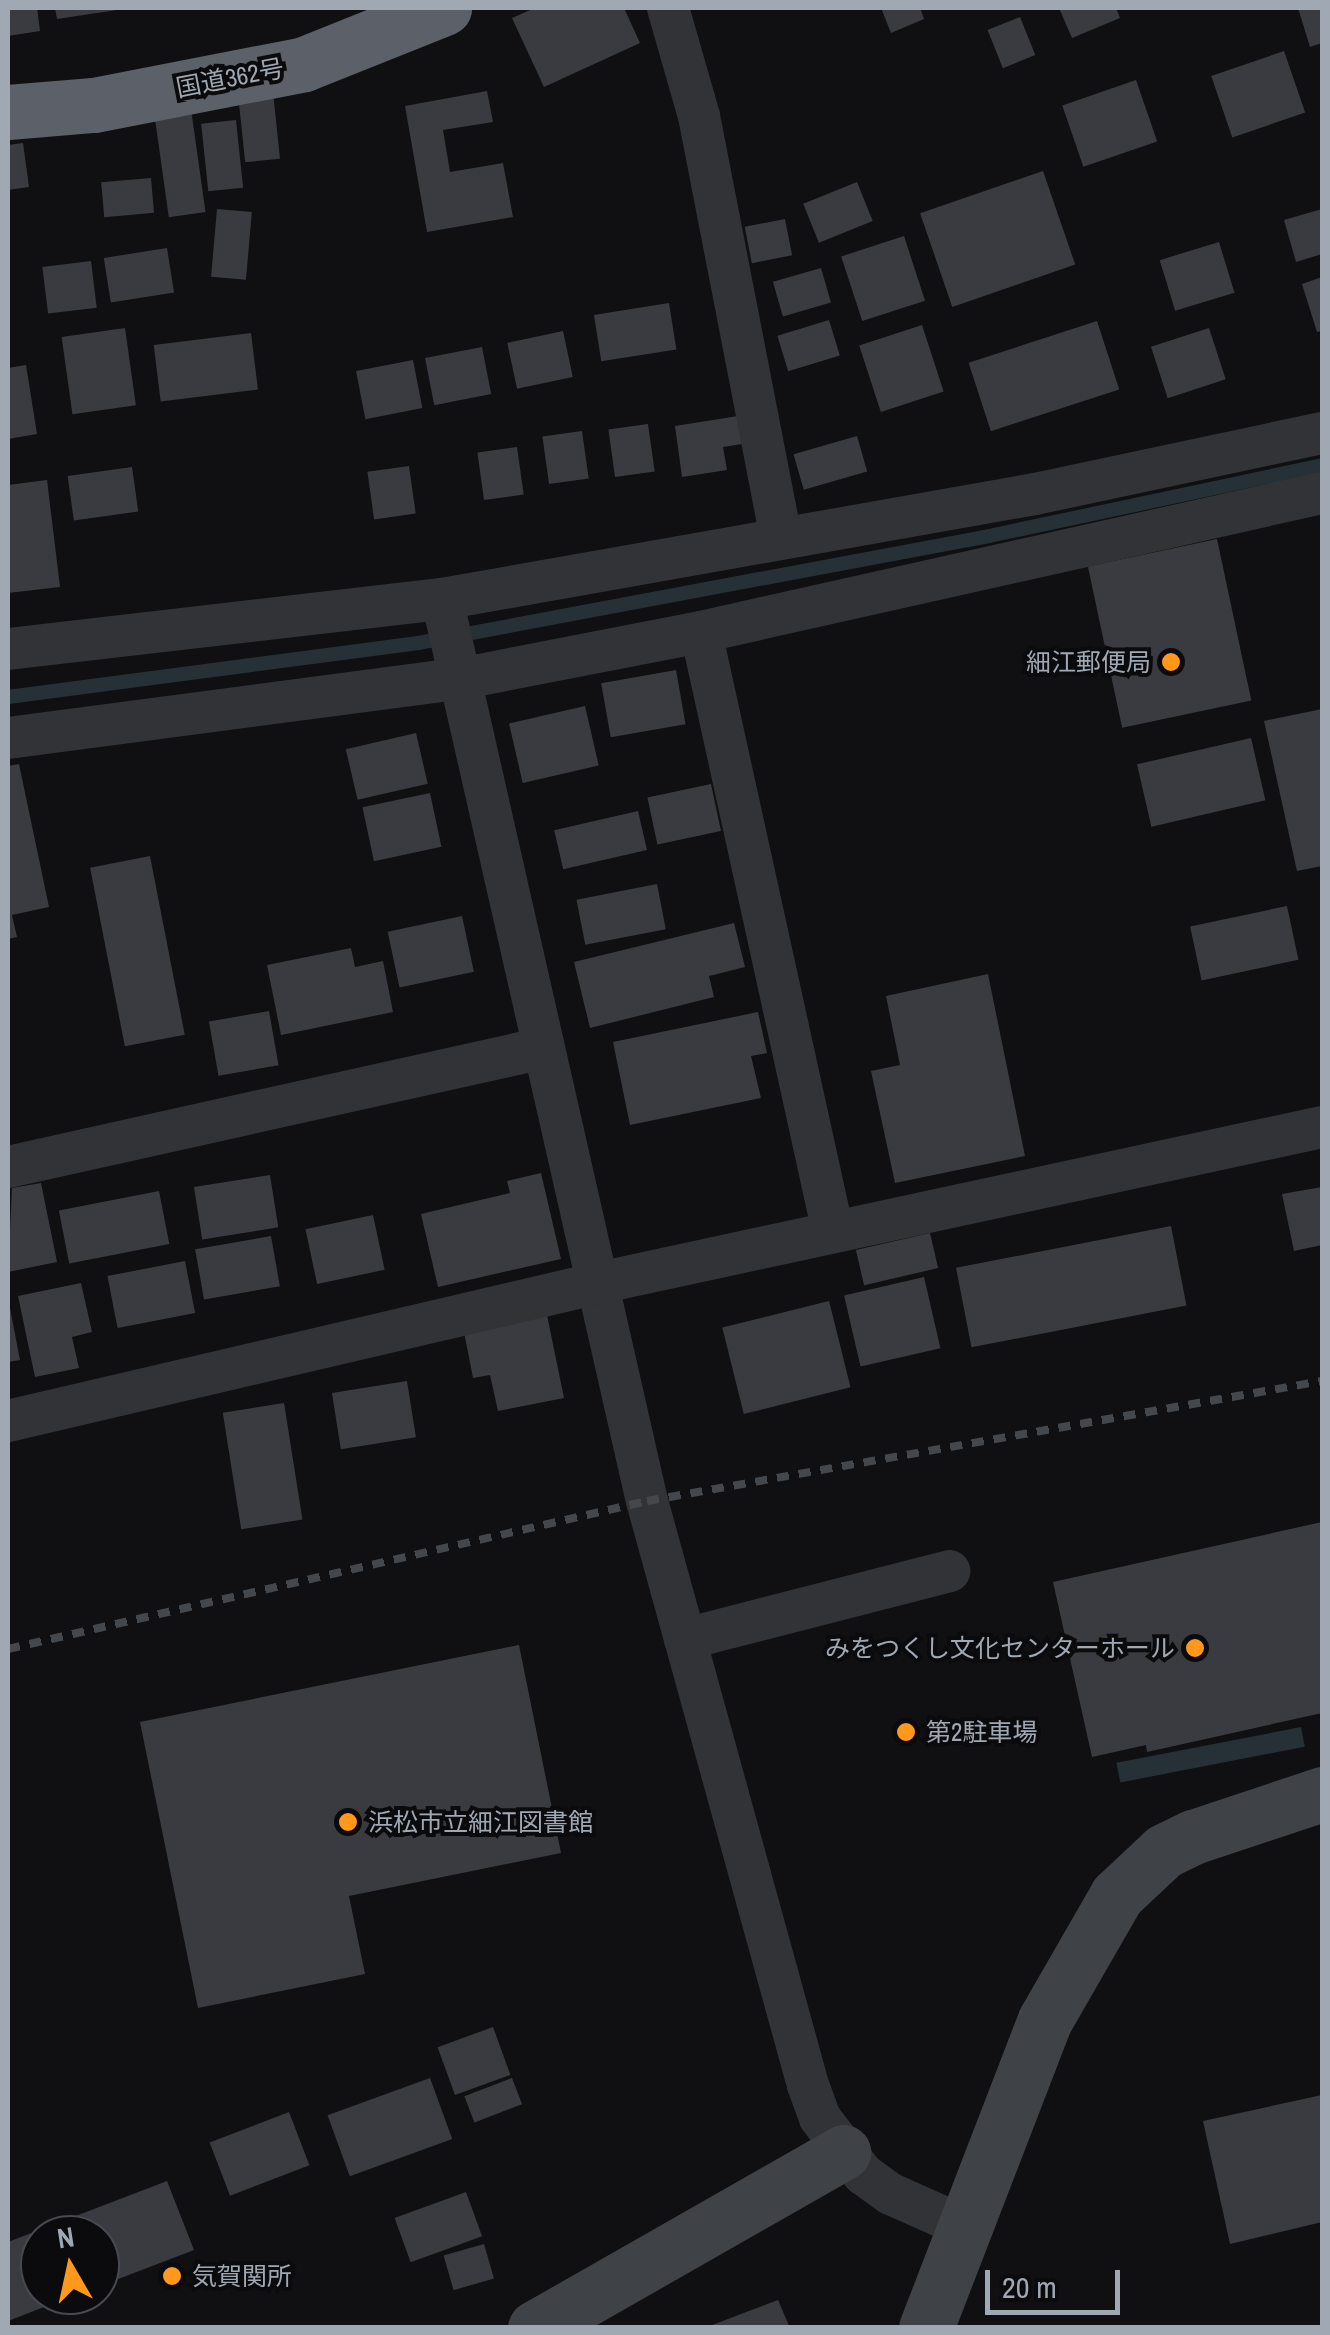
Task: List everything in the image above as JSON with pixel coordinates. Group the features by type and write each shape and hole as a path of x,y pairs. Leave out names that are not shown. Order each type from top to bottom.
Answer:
{"highway":[{"name":"国道362号","path":"8,112 94,105 304,64 444,8"}],"street":[{"path":"668,8 698,116 781,537"},
{"path":"8,649 442,599 1035,494 1322,433"},
{"path":"8,738 459,679 700,632 1322,493"},
{"path":"442,599 594,1284 685,1639 808,2085 843,2152 892,2194 965,2227"},
{"path":"700,632 833,1232"},
{"path":"8,1167 539,1049"},
{"path":"8,1421 594,1284 1322,1127"},
{"path":"685,1639 949,1572"},
{"path":"926,2328 1053,2004 1117,1895 1151,1861 1193,1837 1322,1794"},
{"path":"534,2328 843,2152"}],"shaded area":[{"path":"1301,1727 1305,1747 1120,1783 1116,1763"}],"building":[{"path":"8,8 37,8 40,31 8,36"},
{"path":"55,8 117,8 117,10 57,19"},
{"path":"535,8 624,8 640,43 544,87 512,18"},
{"path":"881,8 920,8 924,19 891,33"},
{"path":"1059,8 1116,8 1120,18 1072,38"},
{"path":"1298,8 1322,8 1322,43 1310,47"},
{"path":"1020,17 1035,55 1003,68 988,30"},
{"path":"1284,51 1305,112 1232,138 1211,76"},
{"path":"1136,80 1157,141 1083,167 1062,105"},
{"path":"487,91 493,122 443,130 450,172 503,163 513,217 427,232 405,106"},
{"path":"273,92 280,159 245,162 238,96"},
{"path":"191,109 205,212 169,217 154,114"},
{"path":"236,120 243,188 208,191 201,124"},
{"path":"23,143 29,187 8,190 8,145"},
{"path":"1043,171 1075,265 952,307 920,213"},
{"path":"151,178 154,213 104,217 101,182"},
{"path":"857,182 873,221 819,243 803,204"},
{"path":"217,209 252,212 246,280 211,277"},
{"path":"1322,209 1322,254 1296,262 1284,220"},
{"path":"785,219 792,255 752,263 745,227"},
{"path":"904,236 925,301 862,321 841,256"},
{"path":"1219,242 1234,293 1175,311 1160,260"},
{"path":"167,248 174,292 111,302 104,258"},
{"path":"91,261 97,308 48,314 42,267"},
{"path":"821,268 831,303 783,316 773,282"},
{"path":"1322,277 1322,331 1317,332 1302,284"},
{"path":"669,303 676,349 601,361 594,315"},
{"path":"829,320 840,355 788,371 777,336"},
{"path":"1097,321 1119,389 991,431 969,363"},
{"path":"922,325 944,392 881,412 859,345"},
{"path":"125,328 136,405 72,414 62,337"},
{"path":"1209,328 1226,379 1168,398 1151,347"},
{"path":"563,331 573,377 517,389 507,343"},
{"path":"251,333 258,390 161,402 154,345"},
{"path":"482,347 491,394 434,405 425,358"},
{"path":"413,360 422,408 365,419 356,371"},
{"path":"26,365 37,434 8,439 8,368"},
{"path":"738,416 742,444 723,447 727,470 682,477 675,426"},
{"path":"648,424 655,472 615,477 608,430"},
{"path":"582,431 589,479 549,484 542,437"},
{"path":"857,436 867,472 804,490 794,454"},
{"path":"517,447 524,495 484,500 477,453"},
{"path":"409,466 416,514 374,519 367,472"},
{"path":"132,467 138,512 74,521 68,476"},
{"path":"47,480 60,587 8,593 8,485"},
{"path":"1217,539 1251,700 1122,728 1088,566"},
{"path":"676,670 686,724 611,737 601,683"},
{"path":"585,706 599,765 523,783 509,724"},
{"path":"1322,709 1322,866 1297,871 1264,721"},
{"path":"416,733 428,784 358,800 346,749"},
{"path":"1251,738 1265,800 1151,827 1137,764"},
{"path":"19,764 49,907 12,915 17,937 8,939 8,766"},
{"path":"711,784 721,831 657,844 647,798"},
{"path":"430,793 441,847 374,861 363,807"},
{"path":"638,811 647,850 563,869 554,830"},
{"path":"150,856 185,1035 125,1046 90,868"},
{"path":"657,884 666,929 585,945 577,900"},
{"path":"1287,906 1298,960 1202,980 1190,927"},
{"path":"462,916 474,972 400,988 388,932"},
{"path":"734,923 745,967 709,976 714,997 590,1028 574,962"},
{"path":"351,948 355,967 383,961 393,1012 281,1035 267,965"},
{"path":"988,974 1025,1156 895,1183 871,1071 900,1065 886,996"},
{"path":"269,1011 279,1065 218,1076 209,1022"},
{"path":"758,1012 767,1053 751,1056 761,1098 630,1125 613,1042"},
{"path":"541,1173 561,1259 438,1287 421,1214 510,1193 507,1181"},
{"path":"270,1175 278,1227 202,1239 194,1187"},
{"path":"41,1183 57,1262 8,1272 12,1188"},
{"path":"1322,1187 1322,1245 1294,1251 1282,1194"},
{"path":"159,1191 169,1244 69,1263 59,1210"},
{"path":"373,1215 385,1270 317,1284 306,1229"},
{"path":"1171,1226 1186,1306 971,1347 956,1268"},
{"path":"930,1233 938,1268 864,1285 856,1250"},
{"path":"271,1236 280,1286 204,1300 195,1249"},
{"path":"185,1261 195,1313 118,1328 107,1276"},
{"path":"924,1277 940,1348 861,1367 844,1295"},
{"path":"81,1283 92,1332 72,1337 79,1368 35,1377 18,1296"},
{"path":"829,1301 851,1387 744,1414 722,1328"},
{"path":"8,1304 20,1360 8,1362"},
{"path":"547,1315 564,1398 498,1411 490,1375 473,1378 464,1332"},
{"path":"407,1381 416,1437 341,1449 332,1393"},
{"path":"284,1403 302,1520 241,1529 223,1413"},
{"name":"みをつくし文化センターホール","path":"1322,1522 1322,1713 1147,1752 1146,1745 1092,1757 1053,1582"},
{"path":"519,1645 561,1853 349,1896 365,1974 198,2008 140,1722"},
{"path":"493,2027 510,2075 455,2095 438,2047"},
{"path":"430,2078 452,2139 350,2176 328,2115"},
{"path":"512,2078 522,2104 474,2122 464,2096"},
{"path":"1322,2095 1322,2222 1230,2244 1203,2121"},
{"path":"289,2112 309,2165 230,2196 210,2142"},
{"path":"167,2181 194,2250 120,2278 120,2215 78,2215"},
{"path":"466,2192 482,2236 411,2262 395,2218"},
{"path":"20,2237 20,2315 23,2315 8,2321 8,2242"},
{"path":"484,2244 494,2279 454,2290 444,2256"},
{"path":"778,2300 790,2328 707,2328 707,2327"}],"waterway":[{"path":"8,697 418,643 989,536 1322,465"}],"railway":[{"path":"8,1649 647,1501 1322,1381"}],"place":[{"name":"細江郵便局","path":"1171,662"},
{"name":"みをつくし文化センターホール","path":"1195,1648"},
{"name":"第2駐車場","path":"906,1732"},
{"name":"浜松市立細江図書館","path":"348,1822"},
{"name":"気賀関所","path":"172,2276"}]}
